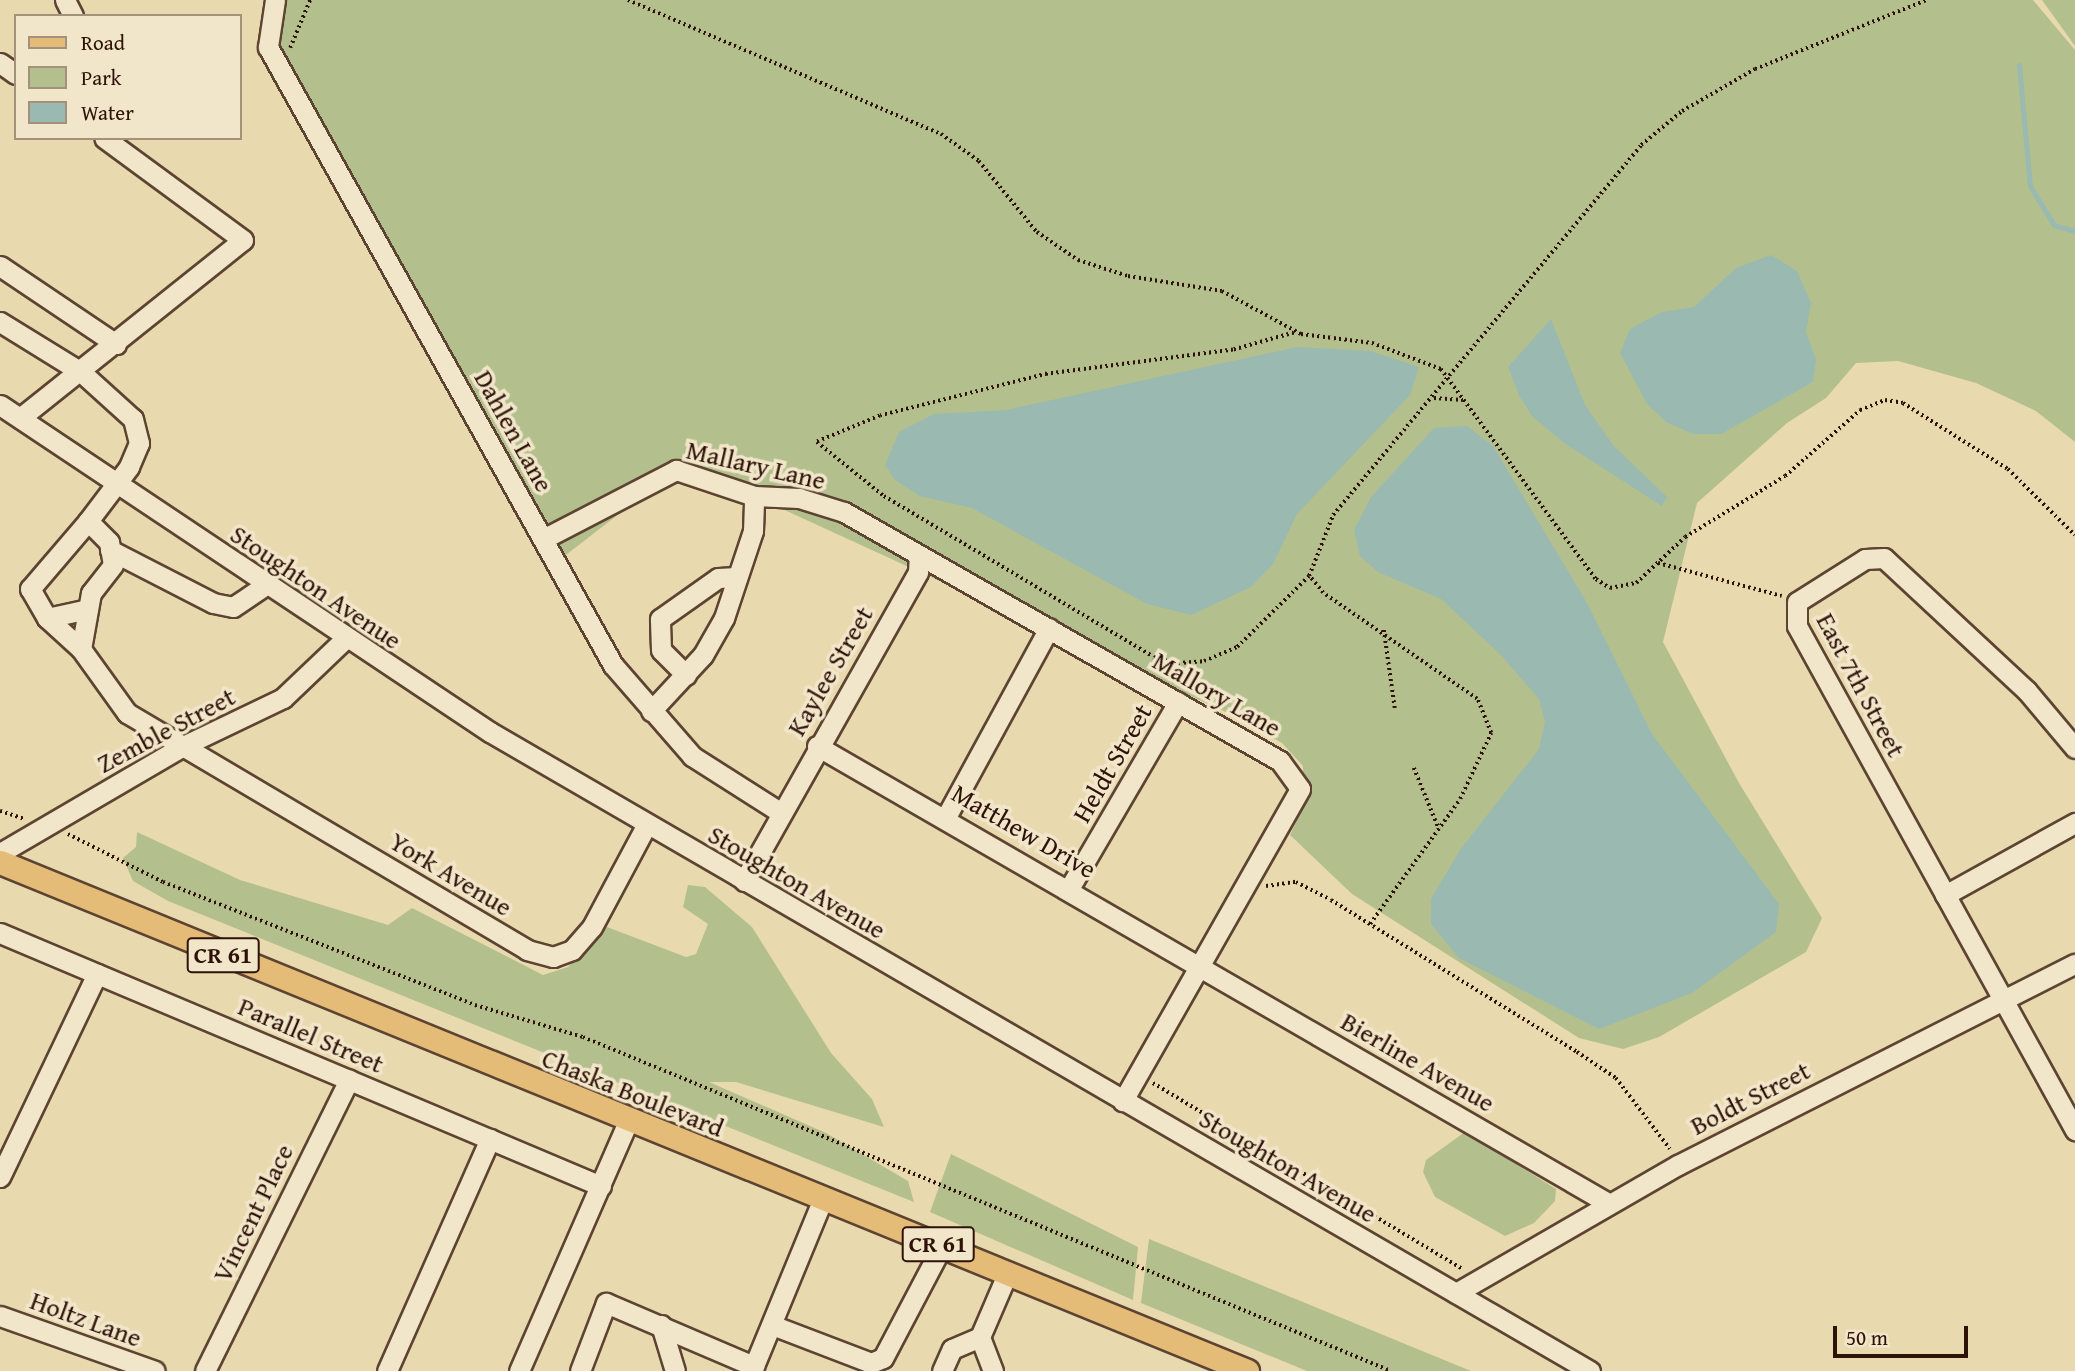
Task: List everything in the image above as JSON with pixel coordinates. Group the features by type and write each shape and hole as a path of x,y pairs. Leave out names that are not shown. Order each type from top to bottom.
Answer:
{"main road":[{"name":"Chaska Boulevard","path":"0,862 628,1122 1008,1272 1247,1371"}],"street":[{"path":"259,0 269,24"},
{"path":"269,24 275,0"},
{"name":"Dahlen Lane","path":"269,24 268,47 545,538 613,665 651,711 721,780 780,812"},
{"path":"20,418 81,372 243,240 107,140"},
{"path":"129,140 140,165"},
{"path":"0,265 116,344"},
{"path":"0,322 81,372 133,419 139,443 116,484 88,521 110,551 113,565 91,593 81,649"},
{"name":"Stoughton Avenue","path":"0,405 345,639 646,826 1590,1371"},
{"name":"Mallary Lane","path":"545,538 676,470 754,496 799,498 844,512 919,555"},
{"path":"651,711 686,675 724,618 753,531 754,496"},
{"name":"York Avenue","path":"88,521 30,589 47,618 81,649 127,713 527,950 553,957 572,950 592,928 646,826"},
{"path":"110,551 213,603 233,607 266,585"},
{"name":"Mallory Lane","path":"919,555 1280,761 1300,789 1201,968"},
{"name":"Kaylee Street","path":"744,881 817,746 918,572 919,555"},
{"name":"East 7th Street","path":"2075,748 2027,691 1884,558 1865,559 1797,602 1797,626 2075,1130"},
{"path":"686,675 661,650 660,620 718,578 737,577"},
{"path":"47,618 88,609"},
{"path":"946,817 1049,628"},
{"name":"Zemble Street","path":"0,853 183,746 284,698 345,639"},
{"name":"Heldt Street","path":"1070,887 1178,702"},
{"name":"Matthew Drive","path":"817,746 1070,887 1201,968"},
{"path":"1945,895 2075,823"},
{"name":"Parallel Street","path":"0,933 601,1186"},
{"name":"Boldt Street","path":"1456,1293 1608,1203 2001,998 2075,964"},
{"path":"1123,1101 1201,968"},
{"name":"Bierline Avenue","path":"1201,968 1608,1203"},
{"path":"0,1177 97,974"},
{"name":"Vincent Place","path":"205,1371 349,1080"},
{"path":"519,1371 628,1122"},
{"path":"387,1371 490,1139"},
{"path":"580,1371 606,1303 754,1366 824,1199"},
{"path":"772,1325 871,1363 883,1358 942,1246"},
{"path":"942,1371 952,1349 980,1337 1008,1272"},
{"name":"Holtz Lane","path":"0,1316 155,1371"},
{"path":"660,1325 675,1371"},
{"path":"980,1337 993,1371"}],"path":[{"path":"281,70 310,0"},
{"path":"628,0 941,134 990,173 1037,232 1078,261 1128,276 1222,291 1296,332 1390,349 1441,369 1595,579 1626,588 1708,520 1785,476 1860,410 1885,400 1903,402 2008,468 2075,535"},
{"path":"1296,332 1233,350 1047,374 880,416 817,442 884,496 1154,657 1178,663 1204,662 1237,647 1309,576 1333,515 1434,398 1641,145 1682,111 1755,69 1927,0"},
{"path":"1434,398 1464,400"},
{"path":"1657,563 1747,583 1797,602"},
{"path":"1309,576 1323,593 1384,630 1477,699 1489,716 1491,733 1438,829 1370,923"},
{"path":"1384,630 1395,708"},
{"path":"1414,768 1438,829"},
{"path":"0,811 46,826 238,912 475,1005 583,1037 1391,1371"}],"green space":[{"path":"277,0 2033,0 2075,50 2075,442 2036,411 1976,383 1898,361 1856,363 1826,398 1787,423 1697,503 1663,642 1739,783 1822,918 1806,952 1659,1037 1623,1049 1579,1038 1352,894 1290,835 1303,808 1303,766 1282,743 1230,714 754,496 676,470 558,561 269,24"},
{"path":"2042,0 2075,0 2075,46"},
{"path":"137,832 240,880 388,925 412,908 543,975 568,967 607,927 686,957 696,954 708,924 683,907 688,885 705,887 752,927 831,1053 872,1099 884,1127 736,1082 709,1082 826,1133 908,1181 914,1202 168,901 133,881 123,858 136,847"},
{"path":"1465,1132 1556,1189 1555,1201 1534,1223 1505,1236 1435,1197 1423,1172 1426,1160"},
{"path":"951,1154 1138,1247 1133,1300 930,1212"},
{"path":"1149,1239 1471,1371 1307,1371 1141,1303"}],"water":[{"path":"1771,255 1797,271 1811,303 1806,332 1816,360 1813,382 1721,434 1693,434 1666,422 1647,404 1620,353 1630,329 1662,312 1694,307 1736,268"},
{"path":"1551,319 1585,405 1613,445 1667,497 1662,506 1564,443 1532,416 1519,395 1508,367"},
{"path":"1298,347 1370,351 1419,367 1410,395 1297,514 1273,564 1251,587 1191,615 1147,604 972,508 920,496 895,480 885,465 899,432 934,414 1006,410"},
{"path":"1467,426 1493,446 1587,603 1652,734 1779,904 1776,932 1692,993 1599,1029 1459,958 1431,924 1431,899 1460,850 1539,749 1545,722 1539,699 1501,655 1441,599 1378,572 1360,556 1354,530 1371,497 1434,428"}],"waterway":[{"path":"2019,65 2030,186 2054,225 2075,231"}]}
